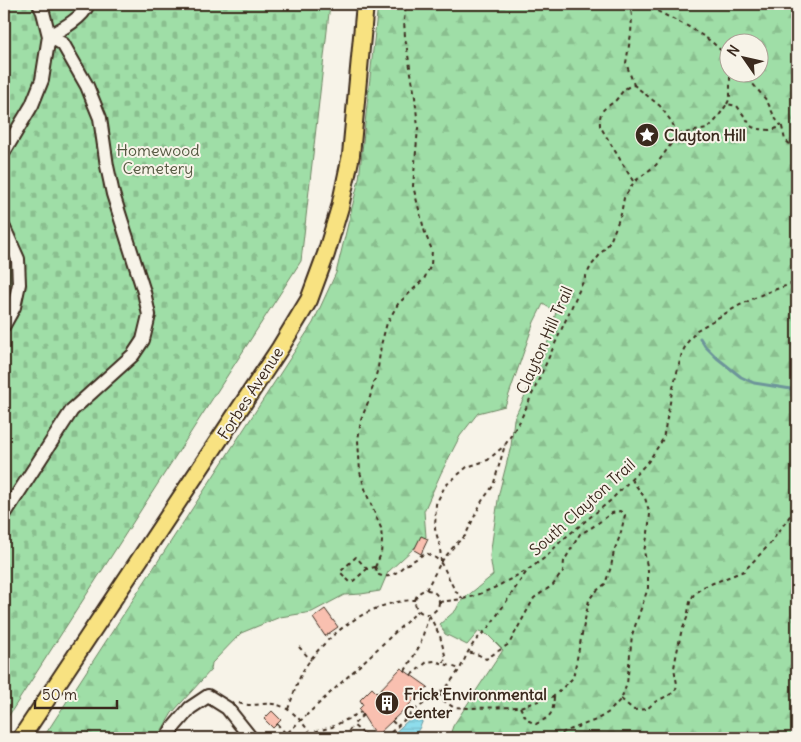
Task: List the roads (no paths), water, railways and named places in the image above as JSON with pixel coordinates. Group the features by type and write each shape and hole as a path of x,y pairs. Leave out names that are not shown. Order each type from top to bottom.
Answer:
{"main road":[{"name":"Forbes Avenue","path":"21,738 280,348 309,300 326,254 340,207 351,155 365,4"}],"lane":[{"path":"4,152 32,105 42,80 49,36 39,4"},
{"path":"49,36 69,26 88,4"},
{"path":"4,515 72,410 133,355 143,340 150,315 113,194 100,118 87,86 63,44 49,36"},
{"path":"4,228 18,259 19,284 14,307 4,325"},
{"path":"167,738 172,729 190,708 208,696 227,708 251,738"}],"water":[{"path":"414,715 423,719 417,732 411,738 389,738"}],"waterway":[{"path":"700,338 717,358 741,377 754,383 797,390"},
{"path":"793,738 797,721"}],"place":[{"name":"Clayton Hill","path":"647,135"},
{"name":"Frick Environmental Center","path":"387,703"}],"park label":[{"name":"Homewood Cemetery","path":"158,159"}]}
